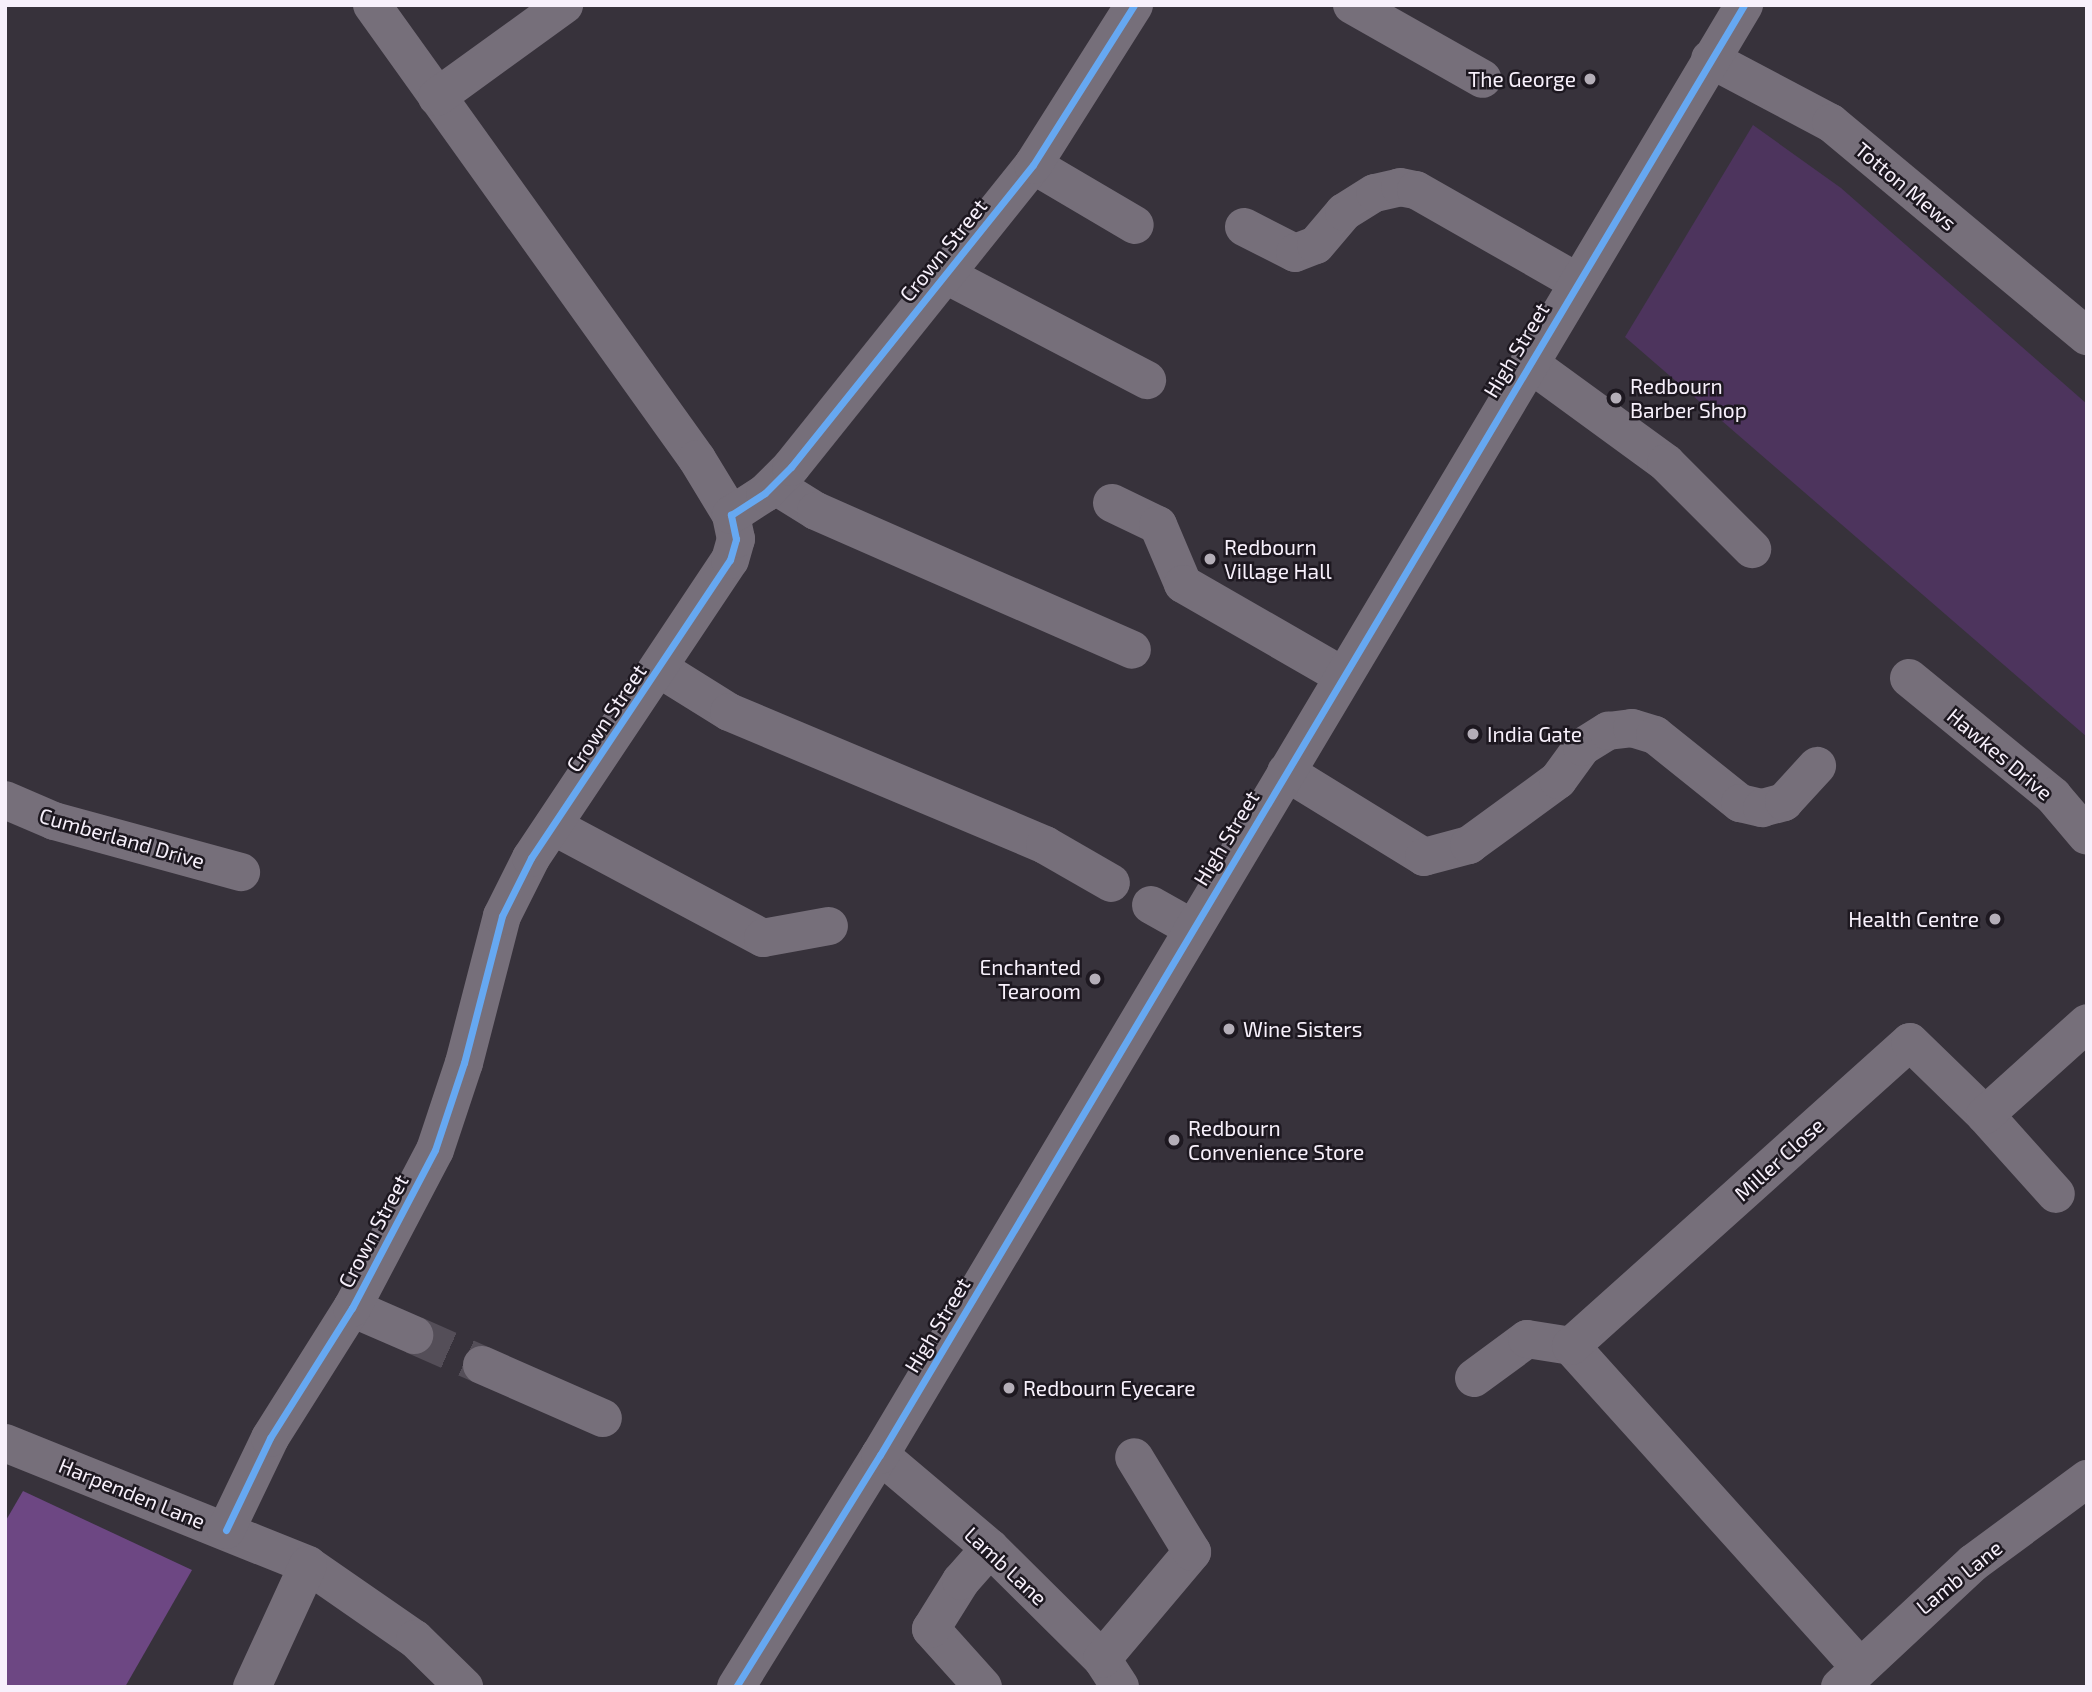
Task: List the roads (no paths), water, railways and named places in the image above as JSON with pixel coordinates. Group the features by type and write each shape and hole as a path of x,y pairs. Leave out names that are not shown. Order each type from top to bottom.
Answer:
{"street":[{"name":"Crown Street","path":"226,1530 270,1438 352,1308 435,1150 464,1063 502,916 554,826 730,561 736,539 731,515 697,459 372,5"},
{"path":"436,97 564,5"},
{"name":"Crown Street","path":"731,515 774,485 1033,166 1135,5"},
{"path":"1352,5 1483,79"},
{"name":"High Street","path":"736,1687 880,1455 1744,5"},
{"name":"Totton Mews","path":"1710,59 1831,122 2087,336"},
{"path":"1033,166 1135,225"},
{"path":"1244,227 1296,253 1316,245 1344,212 1364,199 1400,187 1416,190 1577,282"},
{"path":"946,275 1147,380"},
{"path":"1529,363 1666,463 1752,549"},
{"path":"774,485 816,511 1132,650"},
{"path":"1112,503 1158,525 1183,584 1343,676"},
{"name":"Crown Street","path":"660,669 729,712 1045,845 1111,883"},
{"name":"Hawkes Drive","path":"1909,678 2053,796 2087,836"},
{"path":"1286,772 1424,857 1469,845 1558,780 1582,747 1608,731 1632,728 1655,734 1740,803 1762,807 1784,802 1817,766"},
{"name":"Cumberland Drive","path":"5,800 54,821 241,872"},
{"path":"554,826 763,938 829,926"},
{"path":"1151,905 1192,928"},
{"path":"1985,1115 2087,1023"},
{"name":"Miller Close","path":"1571,1346 1910,1042 1985,1115 2056,1194"},
{"path":"352,1308 414,1335"},
{"path":"1474,1378 1527,1339 1571,1346 1849,1676"},
{"path":"482,1365 603,1418"},
{"name":"Harpenden Lane","path":"5,1443 308,1565 415,1639 464,1687"},
{"name":"Lamb Lane","path":"880,1455 990,1548 1111,1673"},
{"path":"1111,1673 1192,1552 1134,1457"},
{"name":"Lamb Lane","path":"1849,1676 1973,1563 2087,1479"},
{"path":"983,1687 931,1629 961,1581 990,1548"},
{"path":"252,1687 308,1565"}],"tunnel":[{"path":"414,1335 482,1365"}],"place":[{"name":"The George","path":"1590,79"},
{"name":"Redbourn Barber Shop","path":"1616,398"},
{"name":"Redbourn Village Hall","path":"1210,559"},
{"name":"India Gate","path":"1473,734"},
{"name":"Health Centre","path":"1995,919"},
{"name":"Enchanted Tearoom","path":"1095,979"},
{"name":"Wine Sisters","path":"1229,1029"},
{"name":"Redbourn Convenience Store","path":"1174,1140"},
{"name":"Redbourn Eyecare","path":"1009,1388"}]}
